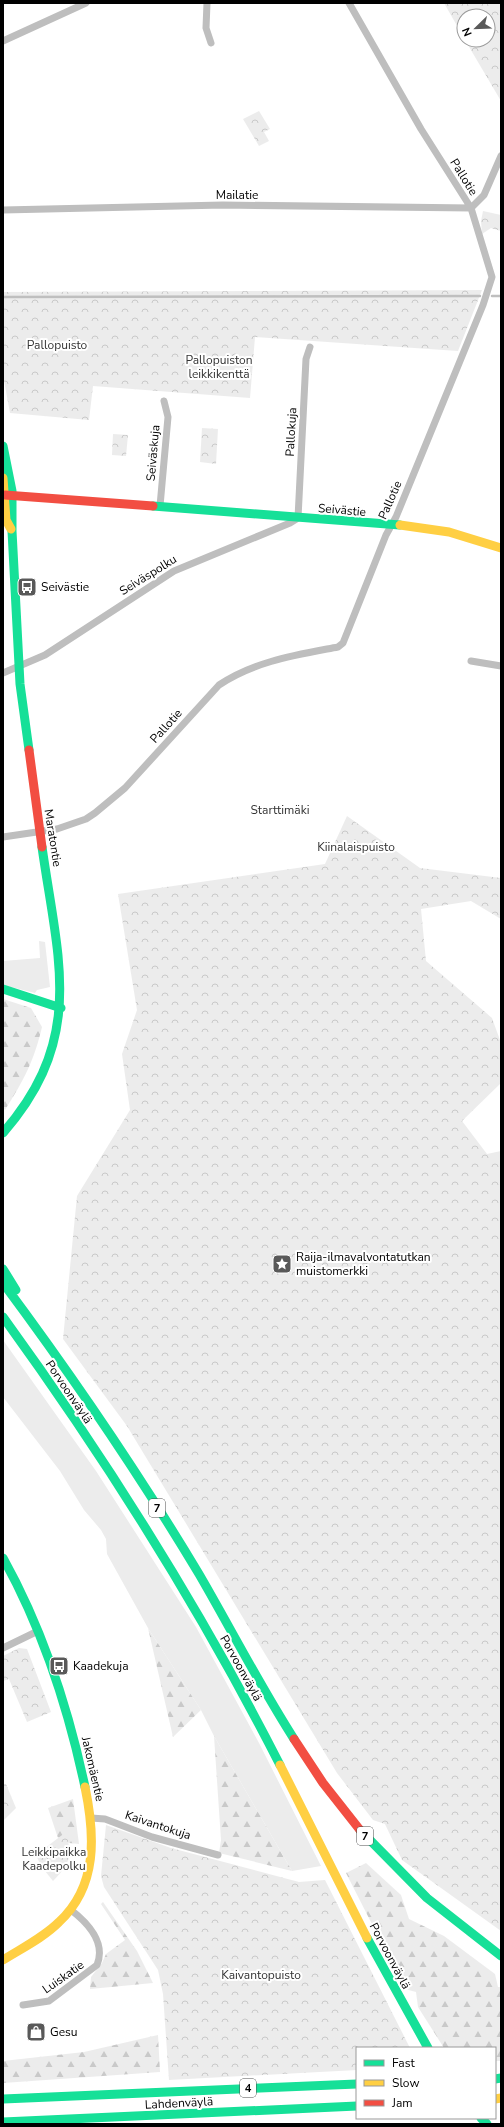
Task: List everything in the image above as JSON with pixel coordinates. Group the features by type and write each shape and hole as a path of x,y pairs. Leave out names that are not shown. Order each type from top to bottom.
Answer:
{"main road":[{"name":"Maratontie","path":"3,446 4,460 9,466 8,495"},
{"name":"Maratontie","path":"3,478 13,521 12,531 18,666 59,962 61,1008 56,1042 48,1068 27,1105 3,1133"},
{"name":"Seivästie","path":"8,495 160,506 391,526 423,527 462,536 501,548"},
{"path":"3,989 61,1008"},
{"path":"3,1269 43,1336"},
{"name":"Porvoonväylä","path":"3,1283 43,1336 163,1516 295,1742 324,1784 370,1842 403,1877 433,1905 501,1956"},
{"name":"Porvoonväylä","path":"3,1317 119,1486 191,1602 278,1762 386,1975 427,2047"},
{"path":"3,1332 43,1374"},
{"name":"Jakomäentie","path":"3,1558 38,1631 66,1710 91,1818 93,1837 90,1870 82,1893 72,1910 50,1930 3,1960"},
{"name":"Lahdenväylä","path":"3,2099 356,2084"},
{"name":"Lahdenväylä","path":"3,2122 356,2106"}],"street":[{"path":"3,41 86,3"},
{"path":"207,3 206,28 211,43"},
{"name":"Pallotie","path":"3,837 41,832 86,819 125,788 219,685 233,676 258,665 278,659 338,647 343,643 490,286 492,277 471,208 421,129 349,3"},
{"path":"471,208 484,195 501,156"},
{"name":"Mailatie","path":"3,210 218,206 471,208"},
{"name":"Pallokuja","path":"298,518 306,359 310,347"},
{"name":"Seiväskuja","path":"160,506 168,417 164,401"},
{"name":"Seiväspolku","path":"3,673 45,655 174,571 284,526 298,518"},
{"path":"471,660 501,666"},
{"path":"3,1648 38,1631"},
{"name":"Kaivantokuja","path":"91,1818 105,1819 152,1837 218,1855"},
{"name":"Luiskatie","path":"23,2005 49,2001 97,1965 100,1949 98,1942 85,1922 72,1910"}],"green space":[{"path":"444,3 501,3 501,101 470,48 496,48 496,8 456,8 456,24"},
{"path":"259,111 270,129 264,132 269,141 259,146 243,119"},
{"path":"483,211 501,215 501,231 491,228 482,234 481,221"},
{"name":"Pallopuisto","path":"482,290 458,351 255,337 250,398 93,386 89,420 10,413 3,375 3,292"},
{"path":"202,428 218,429 216,464 200,462"},
{"path":"113,434 128,435 126,456 112,455"},
{"name":"Kiinalaispuisto","path":"347,816 420,868 501,878 501,919 471,901 421,909 426,961 492,1018 501,1043 501,1083 462,1121 487,1154 501,1151 501,1931 402,1860 385,1824 373,1820 337,1773 127,1426 63,1339 77,1196 130,1110 122,1054 137,1010 118,894 325,864"},
{"path":"39,941 45,942 50,987 37,990 35,993 3,985 3,961 40,958"},
{"path":"3,999 31,1008 42,1027 36,1050 28,1070 5,1110 3,1108"},
{"path":"3,1340 96,1471 196,1627 259,1743 321,1866 292,1871 214,1736 201,1710 148,1628 107,1554 106,1539 101,1530 84,1510 60,1471 3,1397"},
{"path":"148,1628 201,1710 173,1737"},
{"path":"19,1648 27,1649 51,1712 27,1722 9,1679 3,1681 3,1656"},
{"path":"214,1736 292,1871 219,1853 221,1840"},
{"path":"3,1784 6,1784 16,1808 3,1821"},
{"path":"73,1799 79,1844 69,1843 58,1838 48,1808"},
{"name":"Kaivantopuisto","path":"106,1825 171,1848 299,1882 325,1880 409,2047 356,2047 356,2070 169,2080 163,1994 158,1970 104,1887 101,1876"},
{"name":"Leikkipaikka Kaadepolku","path":"66,1832 69,1847 67,1864 53,1881 41,1866 36,1855"},
{"path":"366,1863 401,1895 409,1919 444,1936 495,1974 498,1987 501,1987 501,2061 496,2061 496,2047 443,2047 418,2007 416,1992 405,1989 346,1873"},
{"path":"103,1902 137,1951 153,1983 90,1989 91,1977 102,1963 106,1954 125,1940 101,1904"},
{"path":"158,2035 160,2072 3,2083 3,2061 84,2052"}],"waterway":[{"path":"3,297 480,296"},
{"path":"492,296 501,296"}],"traffic: fast":[{"path":"3,446 12,491 12,531 20,684 29,750"},
{"path":"153,506 400,525"},
{"path":"3,1133 29,1098 46,1064 56,1031 60,997 59,962 42,847"},
{"path":"3,989 61,1008"},
{"path":"3,1269 16,1290"},
{"path":"3,1283 80,1390 153,1500 199,1574 257,1678 294,1739"},
{"path":"3,1317 78,1425 150,1535 217,1649 280,1765"},
{"path":"3,1558 30,1613 53,1670 71,1728 85,1787"},
{"path":"360,1830 427,1898 501,1956"},
{"path":"367,1938 427,2047"},
{"path":"496,2079 501,2078"},
{"path":"3,2099 356,2084"},
{"path":"3,2122 356,2106"},
{"path":"482,2119 487,2124"}],"traffic: slow":[{"path":"3,478 6,520 11,529"},
{"path":"400,525 449,532 501,548"},
{"path":"280,1765 367,1938"},
{"path":"3,1960 53,1928 72,1908 81,1892 87,1876 91,1841 91,1823 85,1787"},
{"path":"496,2099 501,2098"}],"traffic: jam":[{"path":"5,495 153,506"},
{"path":"29,750 42,847"},
{"path":"294,1739 323,1783 360,1830"}],"place":[{"name":"Seivästie","path":"27,587"},
{"name":"Raija-ilmavalvontatutkan muistomerkki","path":"282,1264"},
{"name":"Kaadekuja","path":"59,1666"},
{"name":"Gesu","path":"36,2032"}],"park label":[{"name":"Pallopuiston leikkikenttä","path":"219,367"},
{"name":"Starttimäki","path":"280,810"}]}
